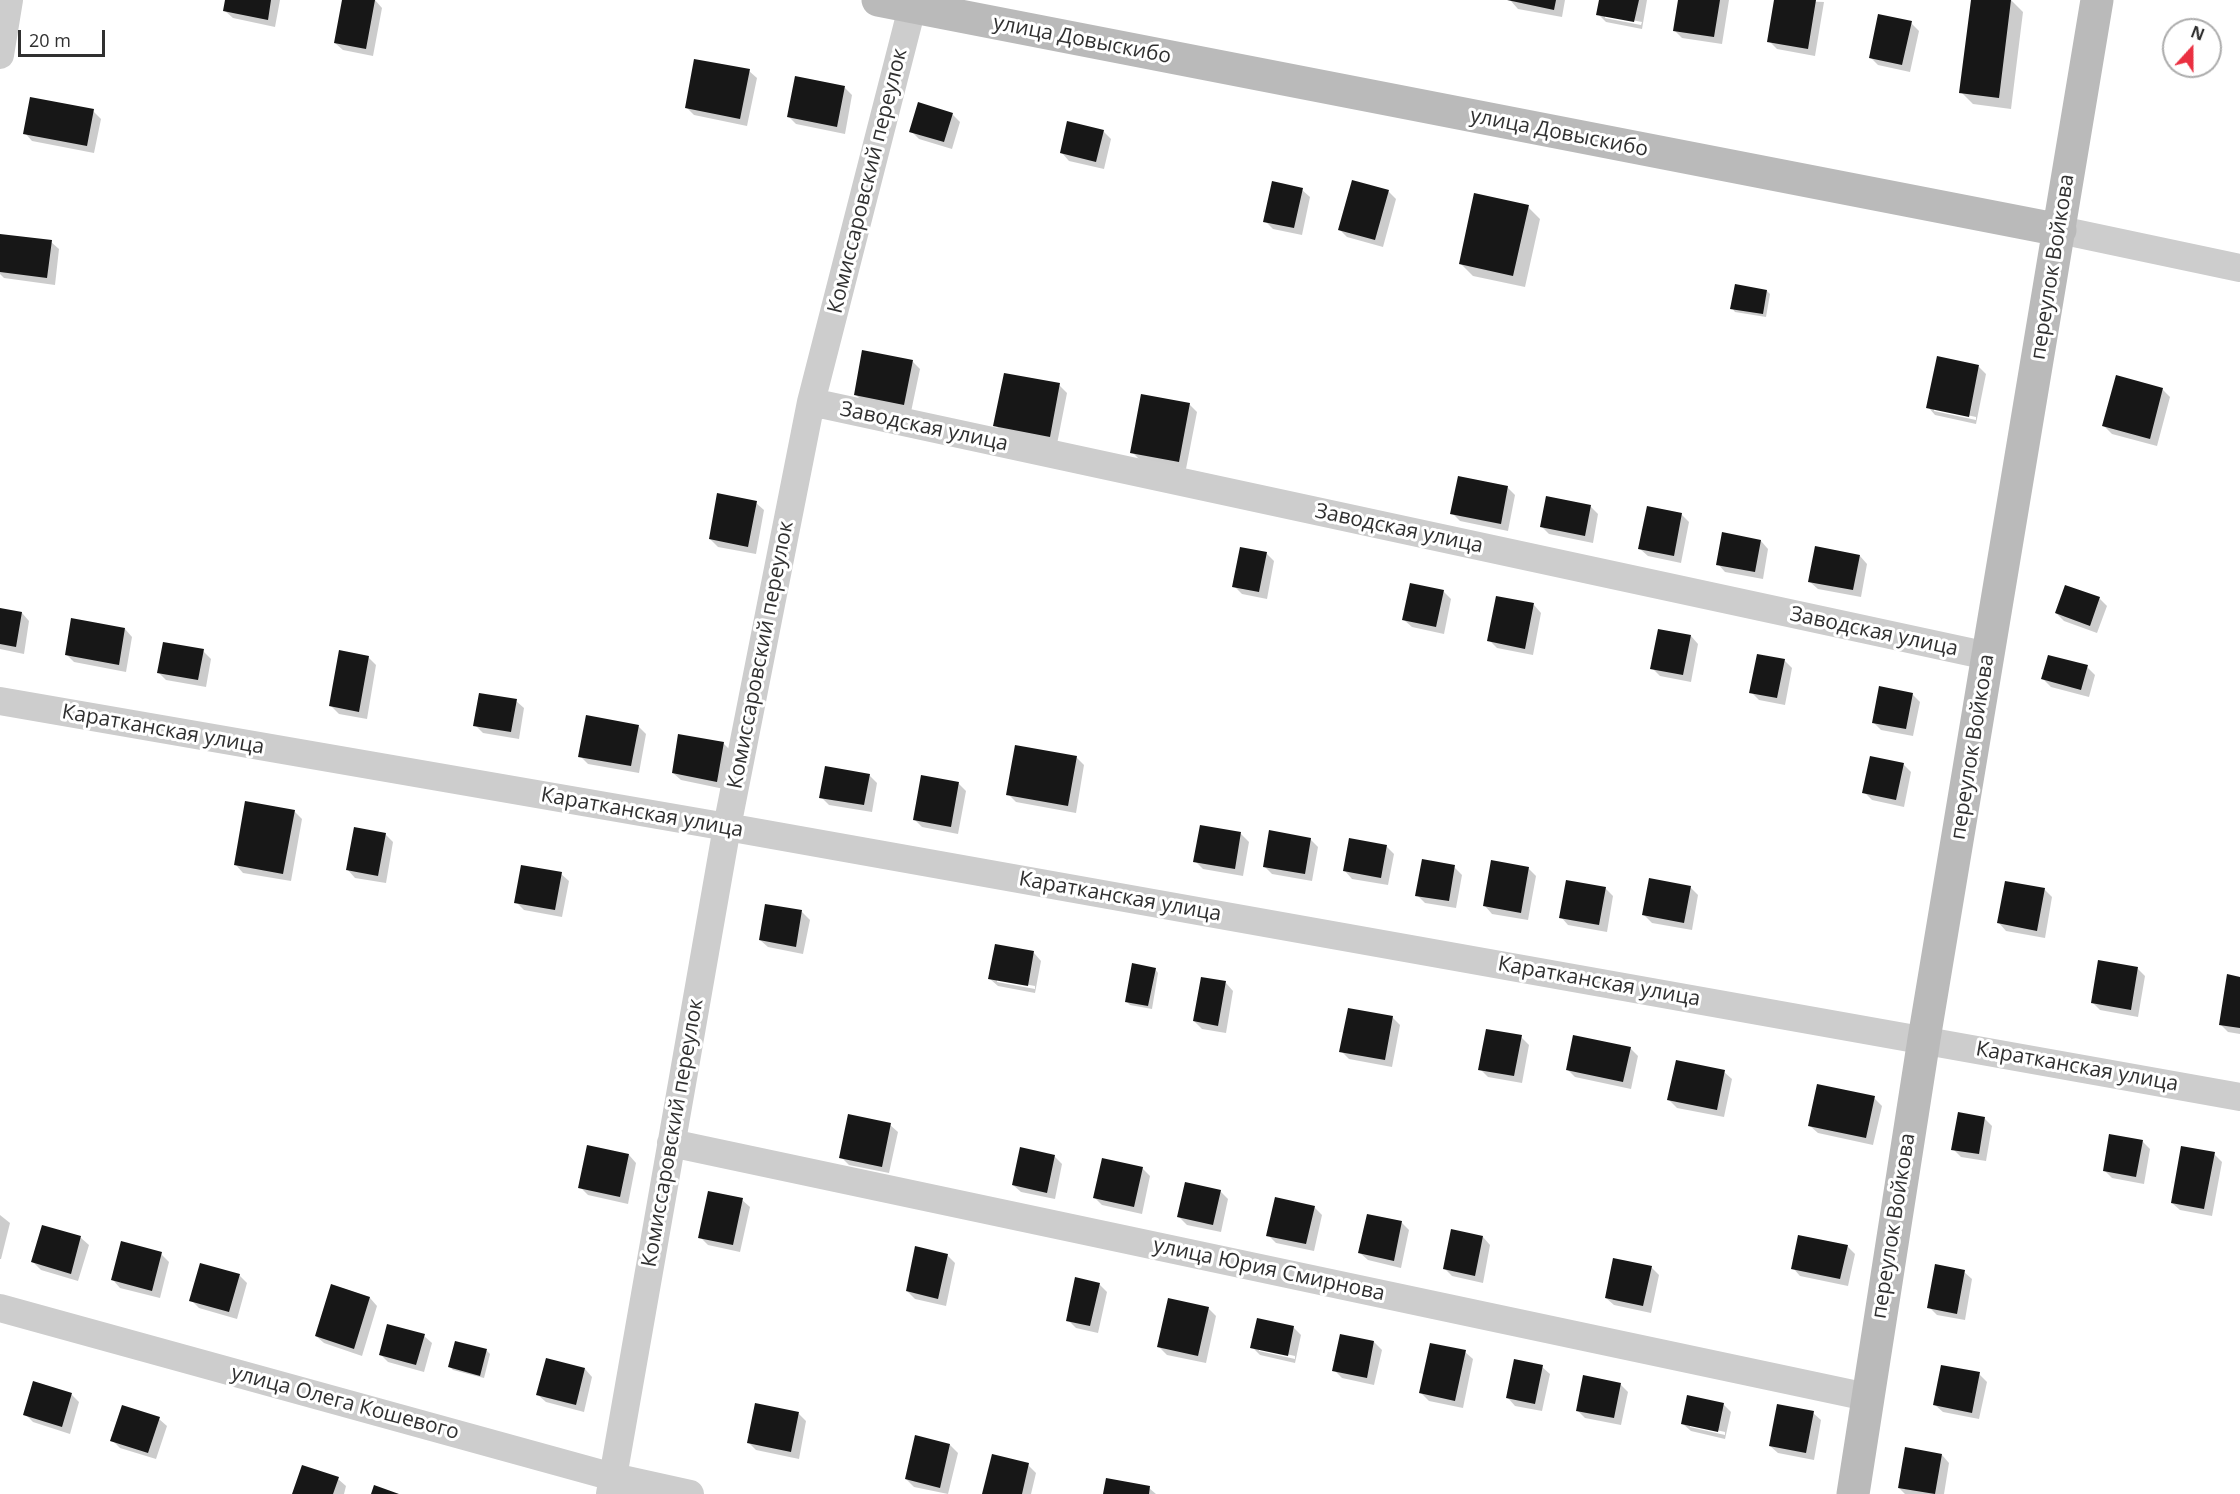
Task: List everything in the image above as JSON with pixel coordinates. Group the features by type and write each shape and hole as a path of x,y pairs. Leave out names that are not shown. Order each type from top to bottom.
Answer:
{"street":[{"path":"0,55 9,0"},
{"name":"улица Довыскибо","path":"878,0 914,3 2060,230 2240,268"},
{"name":"переулок Войкова","path":"1853,1494 1924,1039 2097,0"},
{"name":"Комиссаровский переулок","path":"612,1486 727,827 811,402 914,3"},
{"name":"Заводская улица","path":"811,402 1988,656"},
{"name":"Каратканская улица","path":"0,701 727,827 2240,1097"},
{"name":"улица Юрия Смирнова","path":"671,1143 1867,1397"},
{"name":"улица Олега Кошевого","path":"0,1308 612,1486 690,1494"}],"building":[{"path":"225,0 271,0 268,20 223,11"},
{"path":"342,0 375,0 366,49 334,43"},
{"path":"1507,0 1556,0 1554,10"},
{"path":"1599,0 1639,0 1634,22 1596,15"},
{"path":"1678,0 1720,0 1714,37 1673,31"},
{"path":"1774,0 1816,0 1808,49 1767,42"},
{"path":"1971,0 2011,0 1999,98 1959,93"},
{"path":"1878,14 1912,21 1902,65 1869,58"},
{"path":"694,59 750,69 740,119 685,108"},
{"path":"795,76 845,86 837,127 787,117"},
{"path":"30,97 94,109 87,146 23,134"},
{"path":"918,102 953,113 944,142 909,132"},
{"path":"1067,121 1104,130 1096,162 1060,153"},
{"path":"1352,180 1389,190 1375,240 1338,230"},
{"path":"1272,181 1303,188 1294,228 1263,222"},
{"path":"1474,193 1529,205 1513,276 1459,264"},
{"path":"0,234 52,240 47,278 0,272"},
{"path":"1735,284 1767,290 1763,314 1730,309"},
{"path":"862,350 913,360 904,405 854,395"},
{"path":"1937,356 1979,365 1969,417 1926,408"},
{"path":"1004,373 1060,383 1050,437 993,426"},
{"path":"2116,375 2163,388 2150,439 2102,426"},
{"path":"1141,394 1190,403 1179,462 1130,453"},
{"path":"1458,476 1508,486 1501,524 1450,514"},
{"path":"717,493 757,501 748,547 709,539"},
{"path":"1546,496 1591,505 1585,536 1540,527"},
{"path":"1647,506 1682,513 1674,556 1638,549"},
{"path":"1722,532 1761,540 1755,572 1716,565"},
{"path":"1815,546 1860,555 1853,590 1808,582"},
{"path":"1240,547 1267,552 1259,592 1232,587"},
{"path":"1410,583 1444,590 1436,627 1402,620"},
{"path":"2065,585 2100,597 2090,626 2055,613"},
{"path":"1496,596 1534,603 1525,649 1487,641"},
{"path":"0,608 22,612 16,647 0,644"},
{"path":"71,618 125,628 119,665 65,655"},
{"path":"1658,629 1691,635 1683,675 1650,669"},
{"path":"163,642 204,649 198,680 157,673"},
{"path":"339,650 369,656 359,712 329,706"},
{"path":"1757,654 1785,659 1777,698 1749,693"},
{"path":"2048,655 2088,665 2081,690 2041,679"},
{"path":"1879,686 1913,693 1906,729 1872,723"},
{"path":"479,693 517,699 511,732 473,726"},
{"path":"586,715 639,725 631,766 578,757"},
{"path":"678,734 724,742 717,782 672,773"},
{"path":"1015,745 1077,756 1068,806 1006,795"},
{"path":"1870,756 1904,763 1896,800 1862,793"},
{"path":"825,766 870,774 864,805 819,798"},
{"path":"921,775 959,782 951,827 913,820"},
{"path":"245,801 295,810 283,874 234,865"},
{"path":"1200,825 1241,832 1235,869 1193,862"},
{"path":"354,827 386,833 378,876 346,870"},
{"path":"1269,830 1311,838 1305,874 1263,867"},
{"path":"1349,838 1387,845 1381,878 1343,871"},
{"path":"1422,859 1455,865 1449,901 1415,896"},
{"path":"1491,860 1529,867 1521,913 1483,906"},
{"path":"521,865 562,872 555,910 514,903"},
{"path":"1649,878 1691,886 1684,923 1642,915"},
{"path":"1566,880 1606,887 1599,925 1559,918"},
{"path":"2005,881 2045,888 2037,931 1997,923"},
{"path":"765,904 802,910 796,947 759,940"},
{"path":"995,944 1034,951 1028,986 988,979"},
{"path":"2098,960 2138,967 2131,1010 2091,1003"},
{"path":"1132,963 1156,968 1148,1006 1125,1002"},
{"path":"2227,974 2240,977 2240,1028 2219,1025"},
{"path":"1201,977 1226,981 1218,1026 1193,1021"},
{"path":"1348,1008 1393,1016 1385,1060 1339,1052"},
{"path":"1486,1029 1522,1035 1514,1076 1478,1070"},
{"path":"1573,1035 1631,1047 1623,1082 1566,1070"},
{"path":"1676,1060 1725,1070 1717,1110 1667,1100"},
{"path":"1817,1084 1875,1096 1866,1138 1808,1126"},
{"path":"1958,1112 1985,1117 1979,1154 1951,1150"},
{"path":"848,1114 891,1123 882,1167 839,1158"},
{"path":"2109,1134 2143,1140 2136,1177 2103,1171"},
{"path":"587,1145 629,1154 620,1197 578,1188"},
{"path":"2181,1146 2215,1152 2204,1209 2171,1203"},
{"path":"1020,1147 1055,1155 1047,1193 1012,1185"},
{"path":"1102,1158 1143,1167 1134,1207 1093,1198"},
{"path":"1185,1182 1221,1190 1213,1225 1177,1217"},
{"path":"708,1191 743,1198 733,1245 698,1238"},
{"path":"1275,1197 1315,1206 1306,1244 1266,1236"},
{"path":"1367,1214 1402,1221 1394,1261 1358,1253"},
{"path":"42,1225 81,1236 71,1274 31,1262"},
{"path":"1451,1229 1483,1236 1475,1276 1443,1269"},
{"path":"1798,1235 1848,1245 1840,1279 1791,1269"},
{"path":"121,1241 162,1252 152,1291 111,1280"},
{"path":"915,1246 948,1254 938,1299 906,1291"},
{"path":"1613,1258 1652,1266 1643,1306 1605,1298"},
{"path":"200,1263 240,1274 229,1312 189,1301"},
{"path":"1935,1264 1965,1270 1957,1314 1927,1308"},
{"path":"1075,1277 1100,1283 1090,1326 1066,1321"},
{"path":"331,1284 370,1297 354,1349 315,1336"},
{"path":"1168,1298 1209,1307 1198,1356 1157,1347"},
{"path":"1257,1318 1294,1326 1288,1356 1250,1348"},
{"path":"387,1324 425,1334 416,1365 379,1355"},
{"path":"1340,1334 1374,1341 1367,1378 1332,1371"},
{"path":"455,1341 487,1349 480,1376 448,1367"},
{"path":"1430,1343 1466,1350 1455,1401 1419,1393"},
{"path":"546,1358 585,1368 576,1405 536,1395"},
{"path":"1514,1359 1543,1365 1535,1404 1506,1398"},
{"path":"1941,1365 1980,1372 1972,1413 1933,1405"},
{"path":"1583,1375 1621,1383 1614,1418 1576,1411"},
{"path":"33,1381 72,1393 62,1427 23,1415"},
{"path":"1687,1395 1724,1403 1718,1432 1681,1424"},
{"path":"755,1403 799,1412 791,1452 747,1443"},
{"path":"1777,1404 1814,1411 1806,1453 1769,1446"},
{"path":"122,1405 160,1417 148,1453 110,1441"},
{"path":"915,1435 950,1444 940,1488 905,1479"},
{"path":"1905,1447 1942,1454 1935,1494 1898,1488"},
{"path":"992,1454 1029,1463 1022,1494 982,1494"},
{"path":"302,1465 339,1477 333,1494 292,1494"},
{"path":"1106,1478 1150,1486 1149,1494 1103,1494"},
{"path":"374,1485 399,1494 371,1494"}]}
